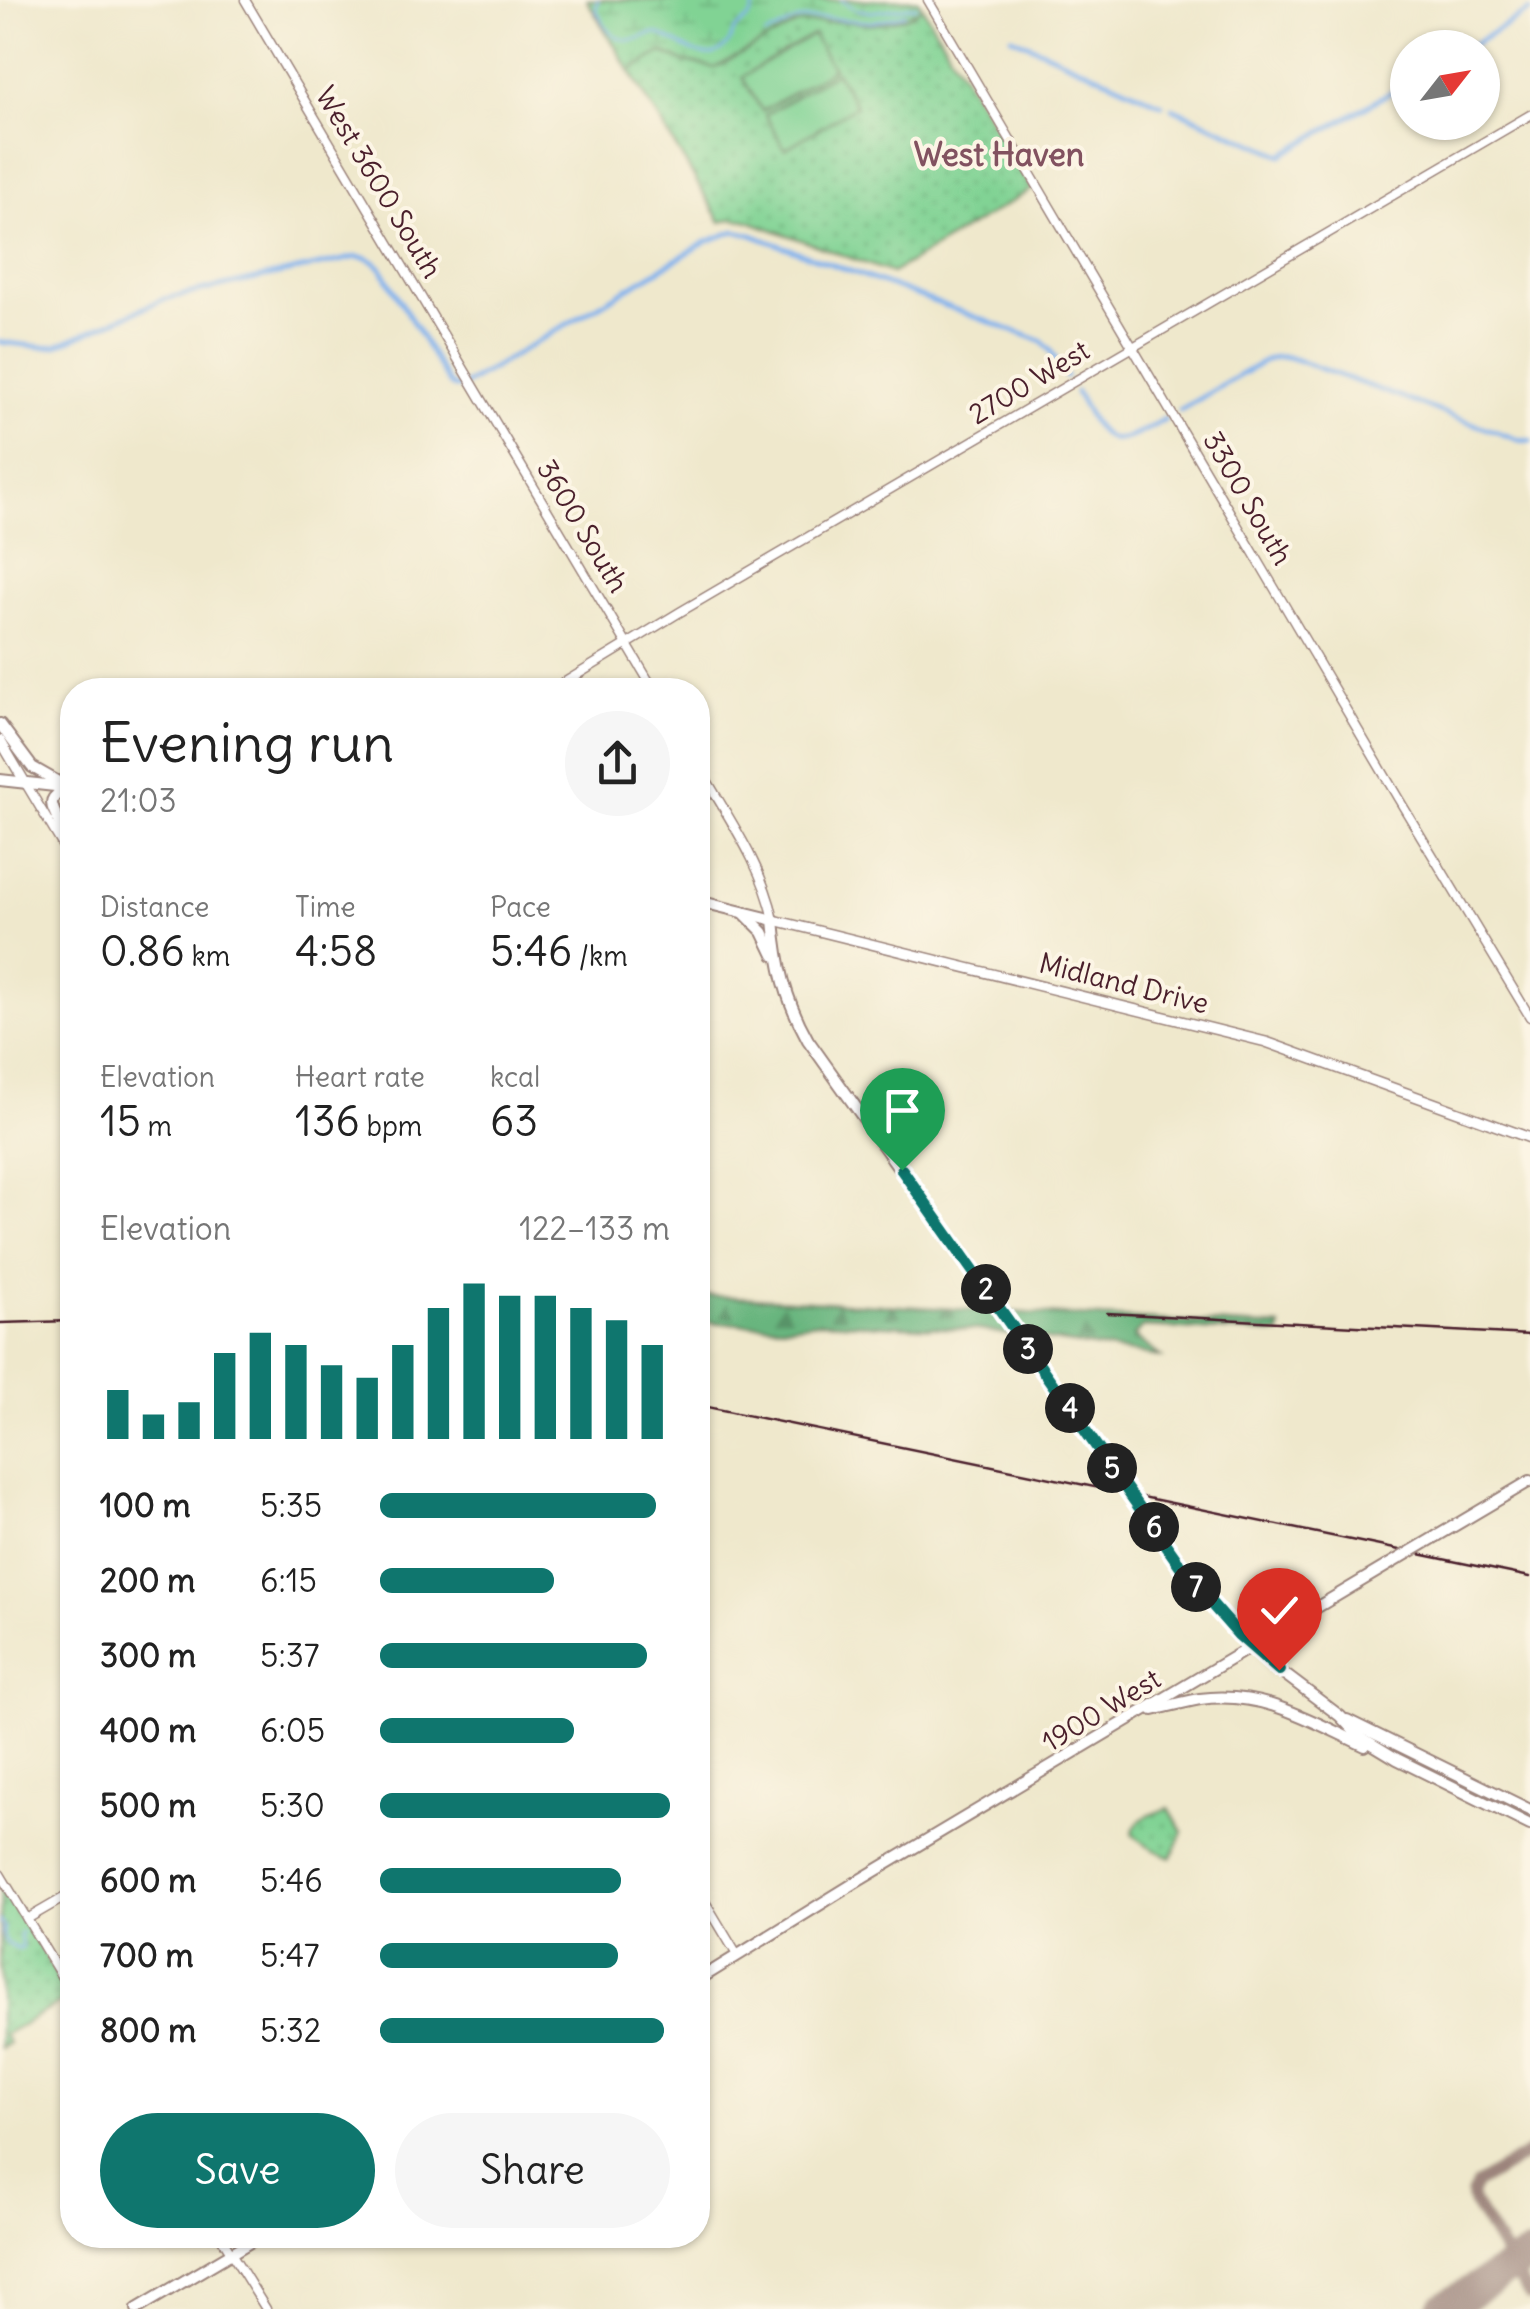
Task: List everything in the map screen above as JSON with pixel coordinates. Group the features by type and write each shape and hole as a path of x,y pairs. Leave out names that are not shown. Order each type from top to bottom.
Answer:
{"main road":[{"path":"0,724 32,766 60,782"},
{"path":"0,740 26,784"},
{"path":"0,780 60,787"},
{"path":"60,792 51,802 60,834"},
{"name":"Midland Drive","path":"710,904 1266,1042 1530,1138"},
{"path":"743,912 762,932 778,960"},
{"path":"774,920 782,983 808,1040 1213,1608 1239,1635 1340,1716 1359,1736 1397,1759"},
{"name":"1900 West","path":"710,1973 1530,1482"},
{"path":"1143,1712 1200,1699 1266,1702 1304,1715 1530,1825"},
{"path":"1340,1716 1530,1810"},
{"path":"137,2309 240,2248"}],"street":[{"name":"West 3600 South","path":"245,0 474,386"},
{"name":"3300 South","path":"928,0 1530,1017"},
{"name":"2700 West","path":"573,678 1530,115"},
{"name":"3600 South","path":"474,386 647,678"},
{"path":"26,784 60,839"},
{"path":"710,786 758,869 774,920"},
{"path":"0,1874 60,1974"},
{"path":"27,1919 60,1899"},
{"path":"710,1910 738,1956"},
{"path":"228,2248 266,2309"}],"green space":[{"path":"587,0 918,0 1032,189 892,273 746,220 721,222"},
{"path":"587,0 918,0 922,7 909,16 872,24 797,24 715,68 661,52 630,71"},
{"path":"813,35 833,69 762,111 742,77"},
{"path":"836,72 856,106 785,149 765,115"},
{"path":"710,1296 1281,1327 1280,1334 1143,1327 1134,1336 1161,1357 979,1330 818,1322 787,1326 710,1323"},
{"path":"1169,1808 1183,1832 1171,1858 1132,1834 1142,1820"},
{"path":"1,1883 60,1980 60,2003 4,2035 9,2043 0,2048"}],"waterway":[{"path":"598,0 596,10 616,36 628,40 655,33 702,55 720,52 728,44 735,30 751,16 755,0"},
{"path":"841,0 855,9 871,12 917,6"},
{"path":"1498,30 1530,11"},
{"path":"765,36 797,20 872,22 905,14"},
{"path":"1012,37 1162,104"},
{"path":"1172,108 1282,155 1390,92"},
{"path":"0,342 56,346 164,299 361,257 381,268 449,384 461,387 706,242 735,231 1041,341 1066,377"},
{"path":"1180,410 1266,360 1288,357 1530,441"},
{"path":"1076,392 1094,424 1110,438 1132,436 1165,419"},
{"path":"0,1921 10,1946 22,1949 22,1932"}],"taxiway":[{"path":"1530,2152 1477,2184 1471,2194 1507,2257 1516,2261 1530,2256"},
{"path":"1498,2275 1514,2276 1530,2296"}],"runway":[{"path":"1442,2309 1530,2256"}],"railway":[{"path":"1107,1313 1530,1335"},
{"path":"0,1323 60,1321"},
{"path":"710,1407 1530,1577"}],"district":[{"name":"West Haven","path":"999,154"}],"route":[{"path":"902,1170 1189,1578 1239,1635 1279,1670"}]}
